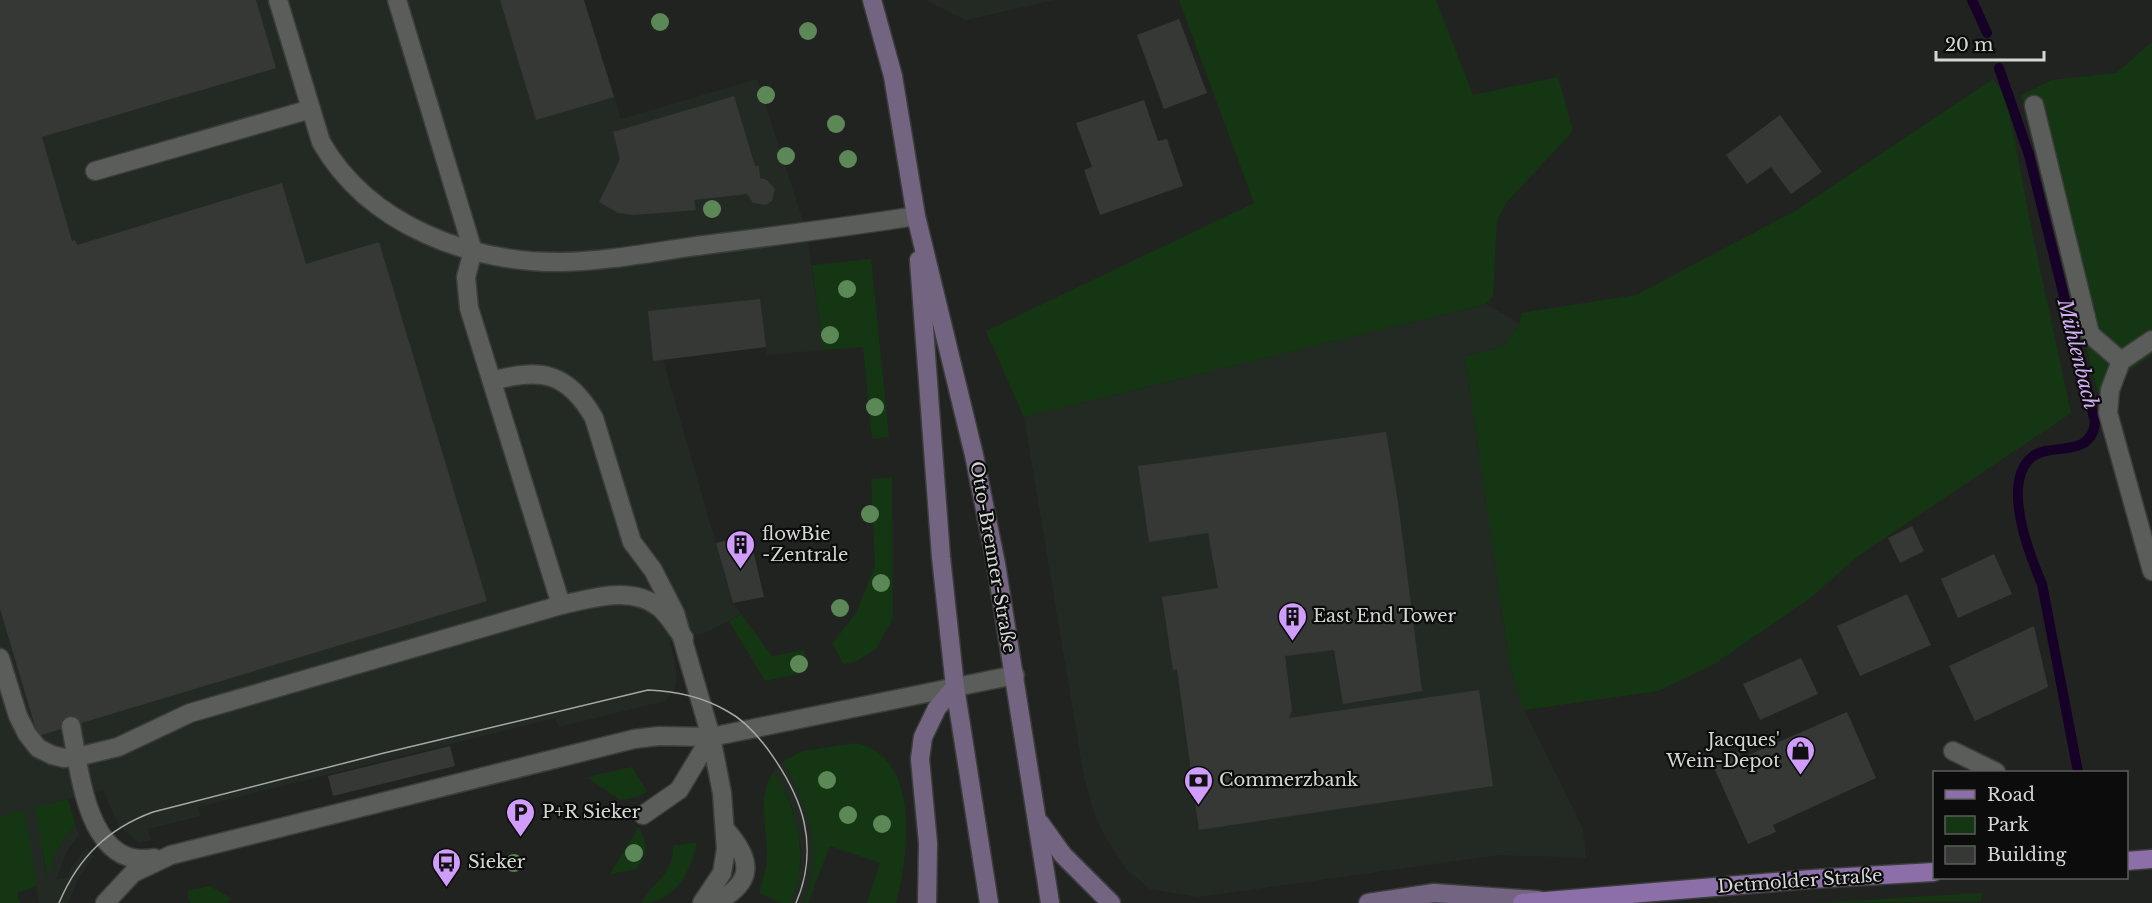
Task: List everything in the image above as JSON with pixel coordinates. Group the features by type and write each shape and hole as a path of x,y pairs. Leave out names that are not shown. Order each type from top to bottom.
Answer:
{"main road":[{"path":"2128,861 2152,859"},
{"name":"Detmolder Straße","path":"1530,902 1933,872"}],"street":[{"path":"278,0 321,142 332,161 356,186 384,209 423,234 473,251 565,262 916,216"},
{"path":"397,0 473,251 466,277 468,303 561,605"},
{"name":"Otto-Brenner-Straße","path":"872,0 893,76 916,216 975,455 1015,675 1050,903"},
{"path":"2034,105 2090,334 2121,361"},
{"path":"95,171 311,109"},
{"name":"Otto-Brenner-Straße","path":"916,216 932,459 956,687 989,903"},
{"path":"2152,340 2121,361 2110,390 2108,413 2152,571"},
{"path":"492,381 533,372 544,374 572,389 585,403 594,418 632,542 653,570 684,638 711,737 725,829 726,849 722,873 702,903"},
{"path":"0,658 18,716 27,734 38,748 64,758 118,747 190,713 561,605 608,595 640,596 661,609 684,638"},
{"path":"71,726 92,815 100,833 111,847 129,859 145,860 634,739 659,736 711,737 1015,675"},
{"path":"927,903 928,843 920,759 923,737 936,708 956,687"},
{"path":"643,816 679,790 711,737"},
{"path":"1953,751 1994,771"},
{"path":"1035,813 1063,855 1111,903"},
{"path":"714,903 741,884 747,866 741,846 725,829"},
{"path":"105,903 133,873 171,855"},
{"path":"1368,903 1434,893 1530,902"}],"shaded area":[{"path":"0,0 584,0 621,119 757,79 807,233 823,350 767,355 766,347 663,360 733,603 741,614 708,632 670,642 677,675 674,691 665,701 559,727 555,718 198,807 200,816 148,829 151,840 139,843 119,826 103,790 36,807 46,875 57,849 75,824 79,835 67,851 56,880 68,877 72,866 87,848 94,856 78,879 68,903 39,903 24,811 0,817"},
{"path":"925,0 1055,0 965,20"},
{"path":"1486,304 1520,324 1503,347 1465,356 1510,666 1524,710 1583,829 1586,858 1499,855 1198,897 1150,889 1127,870 1104,835 1094,812 1084,777 1024,417"},
{"path":"783,761 812,825 815,850 814,870 804,903 790,903 801,865 801,847 792,807 774,771"}],"green space":[{"path":"1179,0 1436,0 1473,95 1558,77 1573,131 1506,203 1497,221 1493,296 1486,304 1024,417 986,331 1254,203"},
{"path":"2152,42 2152,355 2098,393 2021,95 2052,80 2116,73"},
{"path":"1993,79 2007,100 2031,227 2071,413 1858,556 1809,599 1716,663 1658,691 1524,710 1510,666 1465,356 1503,347 1520,324 1521,313 1636,295 1795,211"},
{"path":"871,259 889,437 872,439 863,347 823,350 812,265"},
{"path":"892,477 893,618 876,649 855,662 844,664 832,644 856,613 875,566 871,479"},
{"path":"741,614 772,656 805,650 802,673 765,681 729,621"},
{"path":"856,743 877,752 892,767 901,787 906,835 901,883 896,903 867,903 880,863 830,846 808,903 804,903 813,864 811,830 807,813 783,761 803,751"},
{"path":"632,767 647,791 638,797 620,800 587,777"},
{"path":"774,771 789,802 798,835 800,869 790,903 782,903 759,893 767,856 764,800"},
{"path":"68,799 75,824 57,849 47,876 35,807"},
{"path":"24,810 37,886 17,893 20,903 0,903 0,817"},
{"path":"639,827 645,849 640,863 636,869 610,874"},
{"path":"697,842 686,874 673,891 654,902 642,903 670,865 673,846"},
{"path":"210,886 231,898 228,903 190,903 187,891"},
{"path":"1981,893 1981,901 1813,903"}],"building":[{"path":"0,0 256,0 276,68 42,137 72,241 75,240 77,245 282,183 306,264 379,242 487,601 38,736 0,609"},
{"path":"500,0 584,0 614,97 536,120"},
{"path":"1179,19 1207,93 1164,109 1137,35"},
{"path":"734,96 755,166 759,166 760,178 767,180 775,189 772,201 766,205 753,203 747,194 694,200 696,210 634,215 618,213 599,202 620,159 613,132"},
{"path":"1144,100 1158,141 1167,139 1183,186 1100,215 1084,170 1092,167 1076,123"},
{"path":"1780,115 1822,172 1791,194 1771,167 1747,184 1726,155"},
{"path":"760,299 766,347 653,361 648,311"},
{"path":"1386,432 1398,502 1422,691 1343,704 1334,650 1285,656 1292,710 1289,718 1479,690 1493,786 1199,830 1177,669 1173,670 1162,597 1218,588 1208,533 1149,542 1138,466"},
{"path":"1912,526 1924,551 1900,563 1888,538"},
{"name":"flowBie -Zentrale","path":"742,536 751,541 764,597 733,603 716,543"},
{"path":"1994,554 2012,594 1958,618 1941,579"},
{"path":"1907,594 1931,645 1860,676 1837,626"},
{"path":"2034,626 2048,687 1975,721 1949,666"},
{"path":"1801,658 1818,694 1760,720 1743,684"},
{"path":"1847,712 1876,778 1773,825 1776,832 1748,844 1712,763 1739,751 1742,758"},
{"path":"450,746 455,766 333,796 328,776"}],"waterway":[{"name":"Mühlenbach","path":"1972,0 1987,33"},
{"name":"Mühlenbach","path":"1999,68 2029,155 2095,422 2092,434 2086,441 2069,448 2049,450 2032,457 2023,468 2018,500 2025,537 2042,584 2078,771"}],"tram line":[{"path":"59,903 75,872 96,847 122,827 153,812 384,753 648,690 689,696 727,711 752,730 775,759 800,808 806,832 806,863 803,884 796,903"}],"place":[{"name":"flowBie -Zentrale","path":"741,570"},
{"name":"East End Tower","path":"1292,642"},
{"name":"Jacques' Wein-Depot","path":"1801,776"},
{"name":"Commerzbank","path":"1198,806"},
{"name":"P+R Sieker","path":"521,838"},
{"name":"Sieker","path":"447,888"}]}
